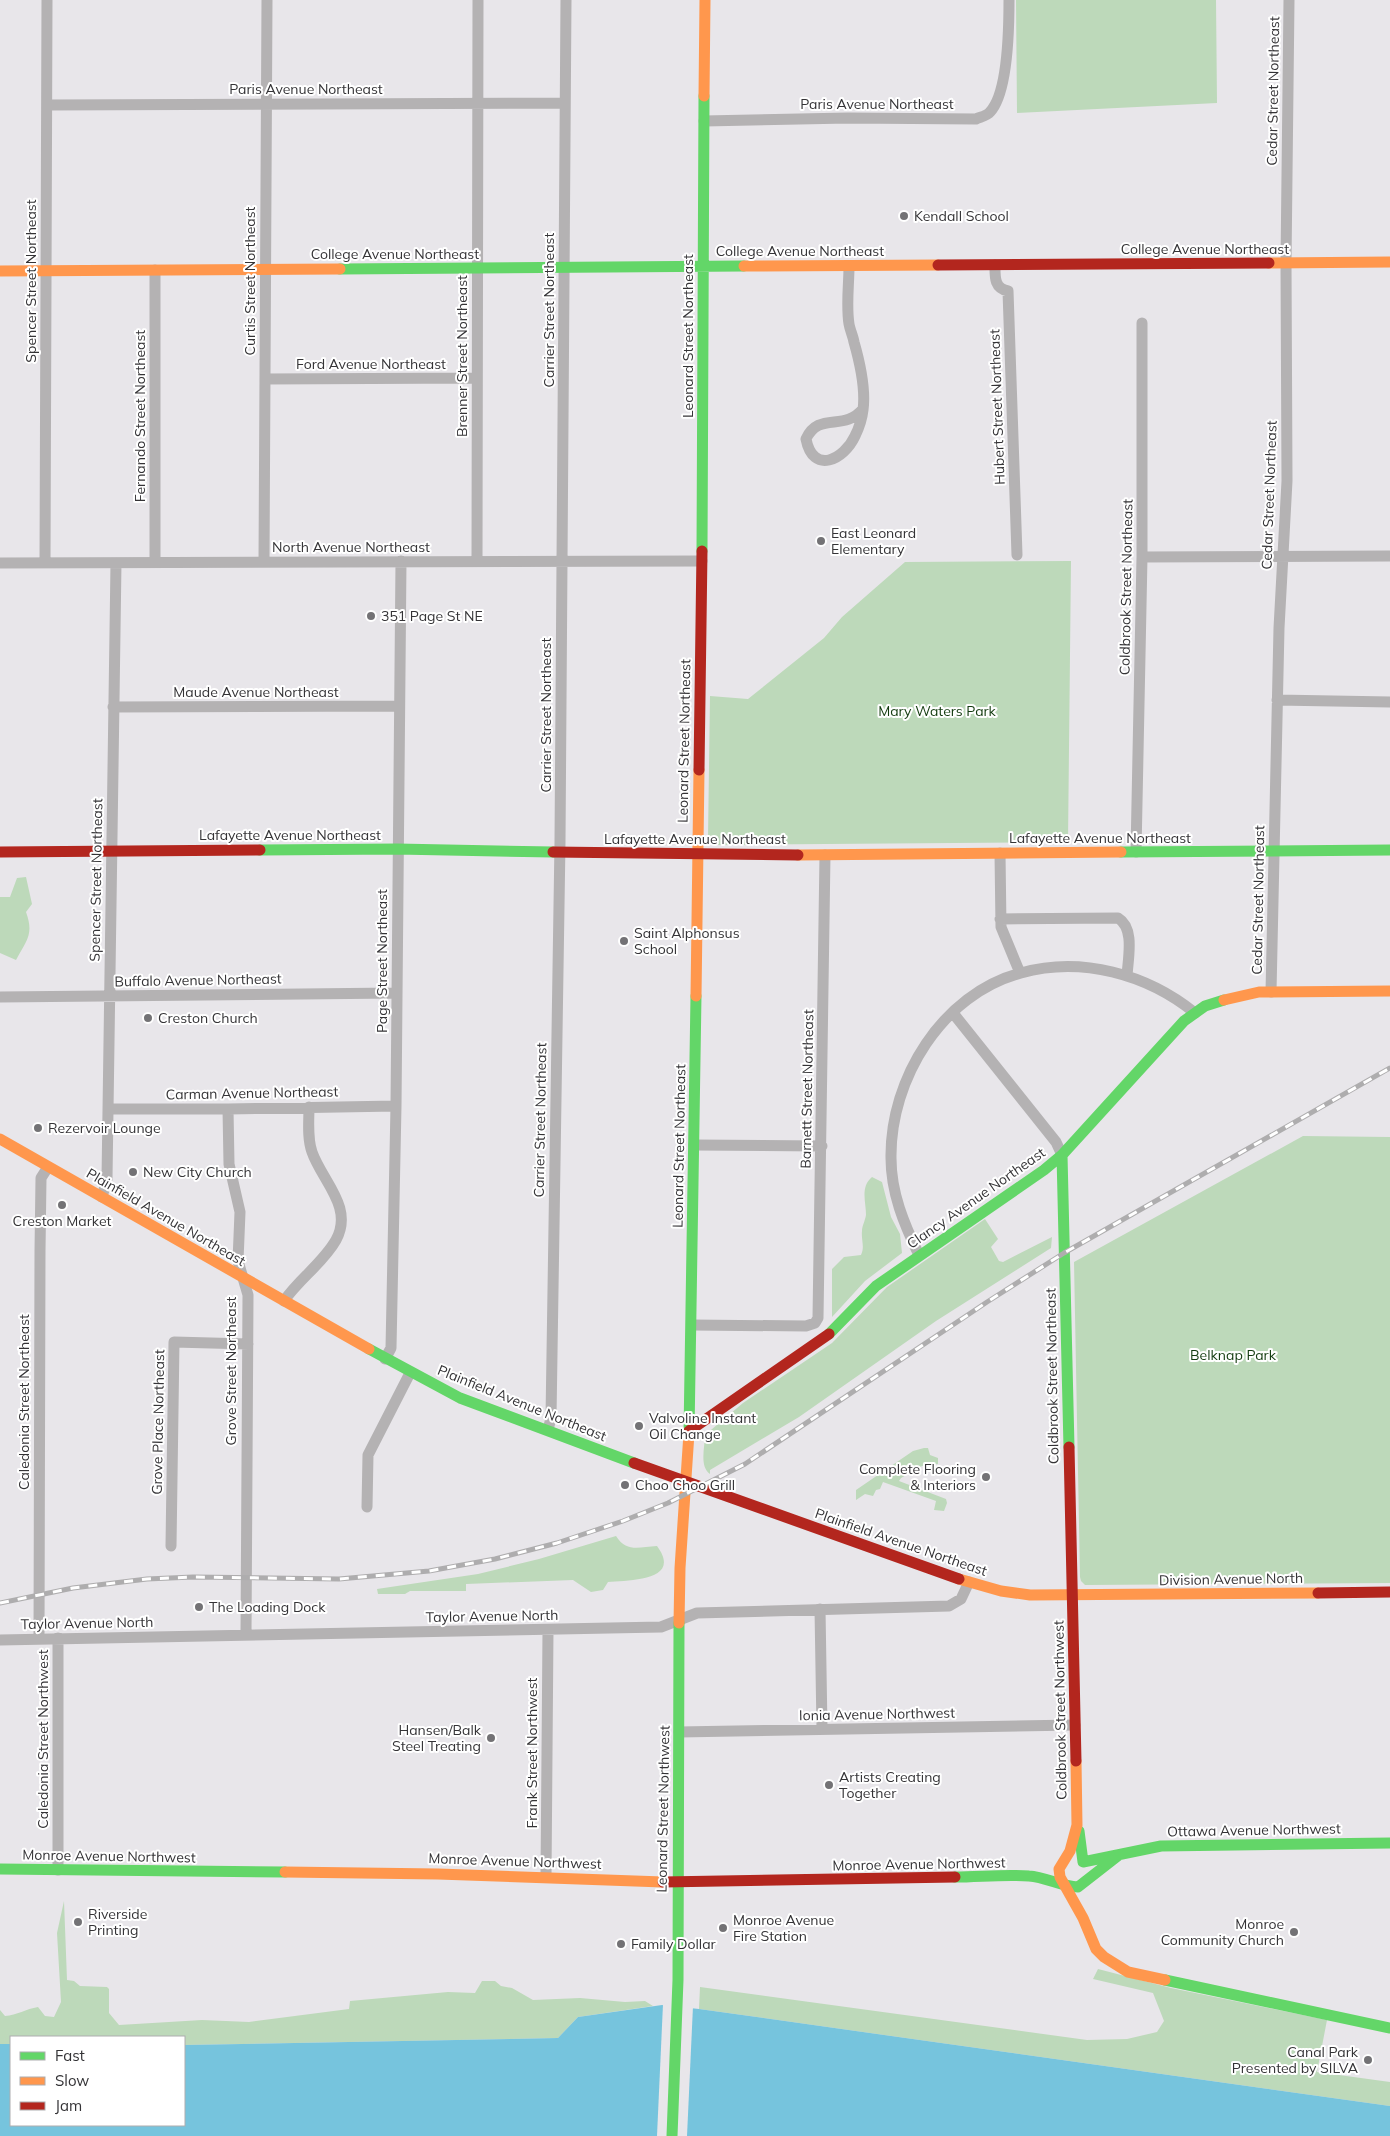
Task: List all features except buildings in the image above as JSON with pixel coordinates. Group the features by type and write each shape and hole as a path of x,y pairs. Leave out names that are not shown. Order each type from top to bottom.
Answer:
{"main road":[{"name":"Leonard Street Northeast","path":"685,1482 689,1431 692,1325 702,561 705,0"},
{"name":"College Avenue Northeast","path":"0,271 1390,262"},
{"name":"Lafayette Avenue Northeast","path":"0,852 397,849 697,855 825,855 1390,850"},
{"name":"Clancy Avenue Northeast","path":"689,1431 826,1337 876,1286 1062,1156 1184,1021 1205,1006 1232,997 1270,992 1390,990"},
{"name":"Plainfield Avenue Northeast","path":"0,1139 385,1359 455,1396 685,1482 969,1582 1011,1593 1073,1595"},
{"name":"Coldbrook Street Northeast","path":"1062,1156 1073,1595"},
{"name":"Leonard Street Northwest","path":"672,2136 678,2005 677,1882 680,1540 685,1482"},
{"name":"Division Avenue North","path":"1073,1595 1390,1592"},
{"name":"Coldbrook Street Northwest","path":"1063,1883 1059,1872 1070,1851 1077,1825 1073,1595"},
{"name":"Coldbrook Street Northwest","path":"1077,1825 1082,1839 1083,1862"},
{"name":"Ottawa Avenue Northwest","path":"1083,1862 1161,1846 1390,1843"},
{"name":"Ottawa Avenue Northwest","path":"1063,1883 1070,1887 1083,1884 1086,1879 1119,1855"},
{"name":"Monroe Avenue Northwest","path":"1028,1876 1072,1858 1083,1862"},
{"path":"1083,1862 1088,1871 1083,1894 1083,1918"},
{"name":"Monroe Avenue Northwest","path":"0,1869 438,1874 677,1882 1028,1876 1063,1883"},
{"path":"1063,1883 1083,1918 1094,1946 1104,1957 1128,1972 1390,2028"},
{"path":"1116,1963 1132,1964 1390,2019"}],"street":[{"name":"Spencer Street Northeast","path":"45,563 45,271 48,0"},
{"name":"Curtis Street Northeast","path":"264,562 266,0"},
{"name":"Brenner Street Northeast","path":"477,561 476,268 478,0"},
{"name":"Carrier Street Northeast","path":"548,1430 551,1418 560,852 566,0"},
{"name":"Paris Avenue Northeast","path":"704,121 848,118 976,119 989,114 1000,89 1007,56 1009,0"},
{"name":"Cedar Street Northeast","path":"1270,992 1277,700 1287,481 1286,263 1289,0"},
{"name":"Paris Avenue Northeast","path":"47,106 566,103"},
{"name":"Hubert Street Northeast","path":"995,265 997,283 1000,288 1008,291 1017,555"},
{"path":"849,266 849,324 859,361 863,409 855,437 837,458 827,461 818,460 811,454 806,439 810,431 820,424 849,421 856,417 863,409"},
{"name":"Fernando Street Northeast","path":"154,562 155,270"},
{"name":"Coldbrook Street Northeast","path":"1136,852 1142,557 1142,323"},
{"name":"Ford Avenue Northeast","path":"265,379 476,378"},
{"path":"1142,557 1282,558 1390,556"},
{"name":"Page Street Northeast","path":"385,1359 391,1348 396,1106 397,849 402,561"},
{"name":"North Avenue Northeast","path":"0,563 702,561"},
{"name":"Spencer Street Northeast","path":"102,1197 107,1178 116,563"},
{"path":"1277,700 1390,702"},
{"name":"Maude Avenue Northeast","path":"114,708 400,706"},
{"path":"1000,853 1000,919 1020,973"},
{"name":"Barnett Street Northeast","path":"692,1325 806,1326 815,1323 818,1318 825,855"},
{"path":"1000,919 1118,918 1124,922 1128,932 1127,976"},
{"path":"919,1255 902,1219 895,1193 891,1160 892,1130 899,1101 915,1061 930,1038 953,1013 978,993 1020,973 1064,966 1088,968 1127,976 1154,987 1195,1013"},
{"name":"Buffalo Avenue Northeast","path":"0,997 396,993"},
{"path":"953,1013 1056,1142 1062,1156"},
{"name":"Carman Avenue Northeast","path":"108,1109 228,1110 396,1106"},
{"path":"284,1301 296,1285 330,1249 340,1230 340,1213 336,1196 311,1150 309,1107"},
{"name":"Grove Street Northeast","path":"228,1110 228,1150 240,1212 238,1261 248,1295 245,1547 246,1634"},
{"path":"694,1145 822,1146"},
{"name":"Caledonia Street Northeast","path":"39,1639 41,1178 48,1167"},
{"name":"Grove Place Northeast","path":"171,1546 174,1342 248,1344"},
{"path":"366,1507 368,1455 410,1373"},
{"name":"Taylor Avenue North","path":"0,1640 246,1634 661,1628 697,1613 949,1606 961,1599 969,1582"},
{"path":"820,1610 822,1729"},
{"name":"Frank Street Northwest","path":"546,1877 548,1630"},
{"name":"Caledonia Street Northwest","path":"58,1638 58,1870"},
{"name":"Ionia Avenue Northwest","path":"679,1732 1075,1724"}],"green space":[{"path":"1016,0 1216,0 1217,103 1017,113"},
{"name":"Mary Waters Park","path":"1071,561 1068,842 718,845 711,843 708,838 710,696 748,699 824,638 842,617 905,562"},
{"path":"26,877 32,904 26,912 29,932 16,960 0,953 0,897 10,897 17,878"},
{"name":"Belknap Park","path":"1303,1136 1390,1137 1390,1583 1085,1585 1080,1577 1074,1262"},
{"path":"872,1177 882,1182 891,1217 900,1234 902,1253 865,1281 832,1317 832,1269 844,1257 861,1255 863,1249 862,1229 866,1215 865,1190 868,1181"},
{"path":"985,1219 998,1239 991,1247 999,1261 1003,1262 1052,1237 1051,1248 936,1321 799,1417 710,1470 710,1474 707,1471 703,1456 705,1435 743,1403 832,1343 887,1287"},
{"path":"928,1448 930,1455 938,1458 938,1464 922,1466 899,1481 946,1499 947,1503 944,1511 934,1510 936,1501 883,1482 880,1489 876,1490 873,1496 865,1494 856,1500 856,1490 913,1451"},
{"path":"616,1536 629,1547 657,1546 663,1558 663,1566 658,1572 650,1576 640,1579 608,1582 603,1590 591,1592 573,1580 466,1584 466,1591 410,1591 405,1594 378,1594 377,1589 478,1574 539,1559"},
{"path":"64,1901 67,1980 74,1981 80,1986 107,1987 109,1989 109,2013 119,2025 202,2020 249,2022 349,2009 350,2001 448,1992 475,1993 482,1981 495,1981 501,1986 512,1988 533,2000 580,1998 625,2002 645,2001 653,2006 578,2017 558,2038 185,2045 185,2036 10,2036 10,2044 0,2044 0,2010 5,2016 38,2007 45,2016 54,2017 61,2002 57,1933"},
{"path":"1098,1969 1171,1988 1327,2020 1317,2072 1390,2082 1390,2106 699,2009 700,1987 1087,2040 1127,2039 1157,2032 1164,2021 1153,1993 1093,1979"}],"water":[{"path":"662,2005 699,2009 1390,2106 1390,2136 0,2136 0,2044 10,2044 10,2126 185,2126 185,2045 558,2038 578,2017"}],"pier":[{"path":"663,2004 693,2006 687,2136 657,2136"}],"railway":[{"path":"0,1603 73,1588 147,1579 193,1577 339,1579 429,1571 495,1559 557,1543 623,1521 668,1503 745,1464 987,1302 1064,1253 1390,1068"}],"traffic: fast":[{"path":"702,551 704,96"},
{"path":"340,269 744,266"},
{"path":"260,850 397,849 553,852"},
{"path":"1121,852 1390,850"},
{"path":"689,1433 696,996"},
{"path":"829,1334 876,1286 1044,1170 1062,1155 1184,1021 1205,1006 1224,1000"},
{"path":"1062,1155 1069,1447"},
{"path":"369,1349 460,1398 634,1463"},
{"path":"672,2136 678,1980 679,1623"},
{"path":"1079,1831 1083,1862 1161,1846 1390,1843"},
{"path":"955,1877 1029,1876 1078,1887 1119,1855"},
{"path":"0,1869 285,1872"},
{"path":"1165,1980 1390,2028"}],"traffic: slow":[{"path":"704,96 705,0"},
{"path":"1269,263 1390,262"},
{"path":"744,266 938,265"},
{"path":"0,271 340,269"},
{"path":"696,996 699,770"},
{"path":"798,855 1121,852"},
{"path":"1224,1000 1259,992 1390,991"},
{"path":"0,1139 369,1349"},
{"path":"679,1623 680,1568 689,1433"},
{"path":"959,1579 1001,1591 1030,1595 1318,1593"},
{"path":"1076,1761 1077,1825 1070,1851 1059,1869 1060,1877 1083,1918 1096,1949 1104,1957 1128,1972 1165,1980"},
{"path":"285,1872 438,1874 663,1882"}],"traffic: jam":[{"path":"938,265 1269,263"},
{"path":"699,770 702,551"},
{"path":"0,852 260,850"},
{"path":"553,852 798,855"},
{"path":"689,1431 829,1334"},
{"path":"1069,1447 1076,1761"},
{"path":"634,1463 959,1579"},
{"path":"1318,1593 1390,1592"},
{"path":"663,1882 955,1877"}],"place":[{"name":"Kendall School","path":"904,216"},
{"name":"East Leonard Elementary","path":"821,541"},
{"name":"351 Page St NE","path":"371,616"},
{"name":"Saint Alphonsus School","path":"624,941"},
{"name":"Creston Church","path":"148,1018"},
{"name":"Rezervoir Lounge","path":"38,1128"},
{"name":"New City Church","path":"133,1172"},
{"name":"Creston Market","path":"62,1205"},
{"name":"Valvoline Instant Oil Change","path":"639,1426"},
{"name":"Complete Flooring & Interiors","path":"986,1477"},
{"name":"Choo Choo Grill","path":"625,1485"},
{"name":"The Loading Dock","path":"199,1607"},
{"name":"Hansen/Balk Steel Treating","path":"491,1738"},
{"name":"Artists Creating Together","path":"829,1785"},
{"name":"Riverside Printing","path":"78,1922"},
{"name":"Monroe Avenue Fire Station","path":"723,1928"},
{"name":"Monroe Community Church","path":"1294,1932"},
{"name":"Family Dollar","path":"621,1944"},
{"name":"Canal Park Presented by SILVA","path":"1368,2060"}]}
